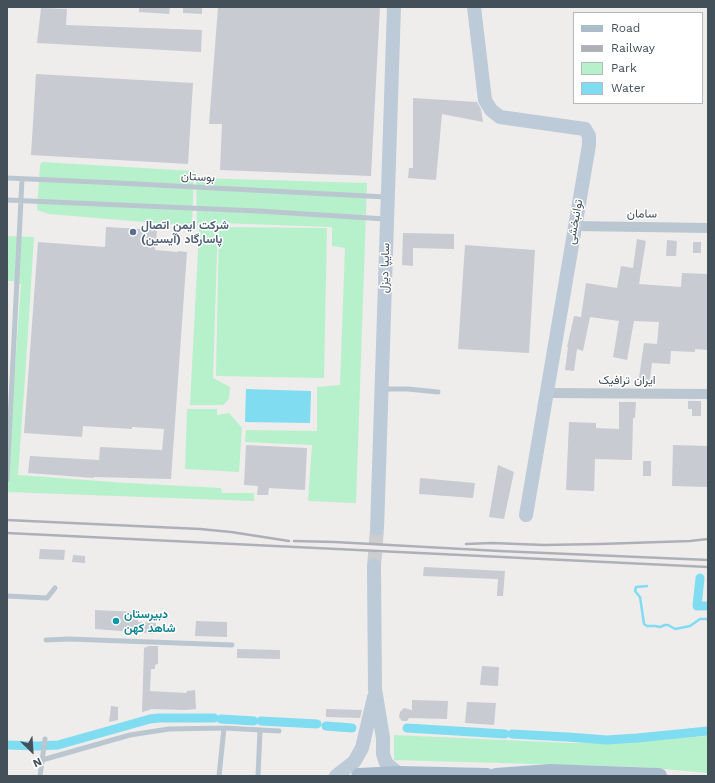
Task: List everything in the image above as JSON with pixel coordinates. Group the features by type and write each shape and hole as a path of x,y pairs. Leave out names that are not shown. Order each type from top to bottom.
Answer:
{"main road":[{"path":"496,776 550,772 659,776"},
{"path":"359,776 399,774 487,776"}],"street":[{"name":"سایپا دیزل","path":"377,529 394,7"},
{"name":"توانبخشی","path":"474,7 485,100 491,110 500,116 585,129 588,136 588,145 575,226 526,515"},
{"name":"سامان","path":"575,226 708,228"},
{"name":"ایران ترافیک","path":"546,393 708,394"},
{"path":"374,566 375,689 383,738 383,754 386,763 399,774"},
{"path":"336,776 354,762 362,748 375,689"}],"lane":[{"name":"بوستان","path":"7,178 387,197"},
{"path":"7,480 22,179"},
{"path":"7,200 386,219"},
{"path":"381,389 408,389 438,392"},
{"path":"7,596 47,598 55,588"},
{"path":"46,640 232,645"},
{"path":"219,776 224,728"},
{"path":"42,760 130,735 169,729 224,728 280,731"},
{"path":"258,776 260,730"},
{"path":"40,776 45,739"}],"green space":[{"path":"42,162 194,171 192,226 49,214 37,210 40,165"},
{"path":"196,178 367,183 356,503 308,501 312,445 245,442 246,430 317,431 317,387 340,385 345,248 332,246 332,227 218,223 213,378 230,387 229,399 223,405 190,405 199,231 197,224"},
{"path":"219,227 327,228 324,378 216,376"},
{"path":"7,236 34,237 18,475 221,488 222,493 254,493 254,501 7,492 21,284 14,281 7,281"},
{"path":"187,409 217,409 217,415 229,413 242,428 239,472 185,469"},
{"path":"394,735 570,743 615,743 708,736 708,773 642,767 394,760"}],"water":[{"path":"246,389 311,391 310,423 245,422"}],"building":[{"path":"139,7 170,7 169,14 139,12"},
{"path":"183,7 202,7 202,14 183,13"},
{"path":"218,7 380,7 371,176 220,170 222,124 209,124"},
{"path":"41,8 67,9 66,25 202,30 201,52 37,43"},
{"path":"36,74 193,83 188,164 31,155"},
{"path":"413,98 477,102 481,109 483,122 442,114 436,180 408,178 409,168 413,168"},
{"path":"106,227 157,230 155,250 187,252 171,479 94,478 28,473 30,456 99,460 100,447 162,450 164,429 83,426 82,437 24,433 38,242 105,247"},
{"path":"403,233 454,234 454,249 413,248 413,266 402,265"},
{"path":"637,239 646,241 639,284 681,287 682,273 708,274 708,350 695,349 695,352 671,351 670,364 652,363 649,386 638,385 644,343 657,344 659,322 634,321 627,360 613,357 619,321 590,317 583,351 577,349 574,371 565,370 567,347 574,316 581,317 586,283 617,288 621,266 633,268"},
{"path":"667,240 677,241 676,256 666,256"},
{"path":"693,242 701,242 701,253 693,253"},
{"path":"465,245 535,250 529,353 458,349"},
{"path":"688,401 701,401 701,416 692,416 692,409 688,409"},
{"path":"619,402 636,402 635,418 633,418 632,460 595,459 594,491 566,490 569,422 596,423 596,428 619,429"},
{"path":"246,445 307,448 305,490 269,488 268,495 257,495 258,486 244,485"},
{"path":"673,445 708,446 708,487 672,486"},
{"path":"643,461 651,461 651,476 643,476"},
{"path":"498,465 514,472 504,519 489,517"},
{"path":"420,478 475,483 473,498 419,494"},
{"path":"40,549 65,550 64,560 39,559"},
{"path":"73,555 85,556 85,563 72,562"},
{"path":"424,567 505,571 503,596 497,596 498,579 423,576"},
{"name":"دبیرستان شاهد کهن","path":"95,610 138,612 138,622 156,623 156,634 95,629"},
{"path":"196,621 227,622 227,637 195,636"},
{"path":"149,646 158,646 158,664 155,665 155,669 151,669 150,691 186,693 187,691 195,690 196,709 150,709 142,712 144,648"},
{"path":"237,649 280,650 280,659 237,658"},
{"path":"482,666 499,667 498,686 480,685"},
{"path":"412,700 448,701 447,719 409,718 407,721 402,721 399,717 400,712 404,708 412,710"},
{"path":"467,702 496,703 494,725 465,723"},
{"path":"111,706 118,707 118,720 109,722"},
{"path":"326,709 362,710 360,718 326,717"}],"waterway":[{"path":"700,578 697,606 708,606"},
{"path":"647,586 636,587 635,591 640,597 644,624 647,626 660,627 668,625 675,629 690,626 700,619 708,619"},
{"path":"7,745 58,745 150,719 214,718"},
{"path":"221,719 254,721"},
{"path":"261,721 317,724"},
{"path":"326,726 352,728"},
{"path":"407,728 505,734"},
{"path":"568,737 607,740 708,731"},
{"path":"512,734 566,737"}],"tunnel":[{"path":"374,566 377,529"}],"railway":[{"path":"7,520 200,529 289,541"},
{"path":"7,533 708,567"},
{"path":"466,544 600,544 708,539"},
{"path":"294,541 708,560"}],"place":[{"name":"شرکت ایمن اتصال پاسارگاد (آیسین)","path":"133,232"},
{"name":"دبیرستان شاهد کهن","path":"116,621"}]}
